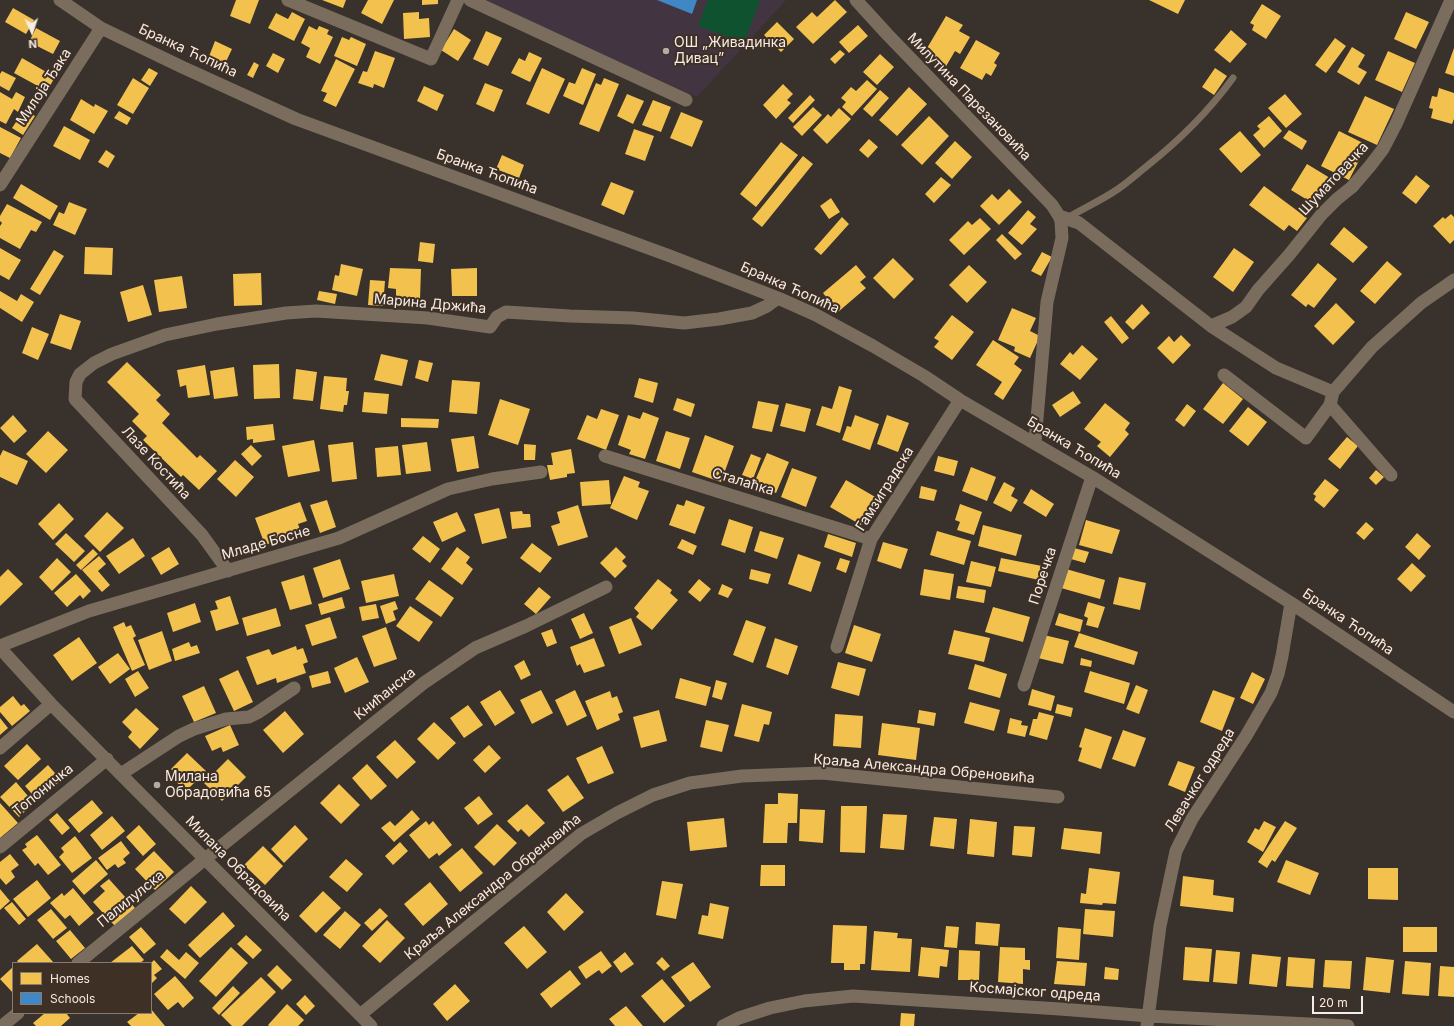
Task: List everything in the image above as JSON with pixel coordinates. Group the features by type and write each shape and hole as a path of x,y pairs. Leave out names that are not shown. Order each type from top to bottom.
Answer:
{"street":[{"name":"Бранка Ћопића","path":"60,0 102,28 182,67 296,119 670,256 778,298 816,315 873,346 924,376 960,400 1035,442 1092,477 1291,603 1454,712"},
{"path":"288,0 431,59 458,0"},
{"path":"470,0 686,100"},
{"name":"Милутина Парезановића","path":"856,0 892,40 1063,217 1079,223 1211,326 1276,368 1333,392"},
{"name":"Шуматовачка","path":"1211,326 1232,318 1246,307 1258,290 1289,255 1321,215 1352,187 1383,149 1396,124 1451,0"},
{"name":"Милоја Ђака","path":"0,184 102,28"},
{"name":"Милутина Парезановића","path":"1035,442 1047,302 1062,238 1063,217"},
{"path":"1224,375 1306,438 1330,405 1333,392 1372,347 1421,303 1454,280"},
{"name":"Марина Држића","path":"80,374 94,363 112,354 166,334 286,313 316,311 428,318 490,327 497,317 506,312 633,318 684,323 752,313 767,306 778,298"},
{"name":"Лазе Костића","path":"80,374 76,382 76,399 202,535 228,571"},
{"name":"Гамзиградска","path":"836,647 871,539 960,400"},
{"path":"1330,405 1391,475"},
{"name":"Сталаћка","path":"605,456 871,539"},
{"name":"Младе Босне","path":"0,647 89,611 339,538 448,489 492,479 541,472"},
{"name":"Поречка","path":"1024,685 1092,477"},
{"name":"Книћанска","path":"205,859 425,682 475,648 526,626 606,587"},
{"name":"Левачког одреда","path":"1148,1021 1160,926 1176,851 1192,819 1246,736 1271,693 1278,674 1291,603"},
{"name":"Милана Обрадовића","path":"0,647 51,704 372,1026"},
{"path":"121,774 194,728 226,719 249,717 294,688"},
{"path":"0,748 51,704"},
{"name":"Топоничка","path":"0,847 107,759"},
{"name":"Краља Александра Обреновића","path":"360,1015 581,834 616,813 653,795 690,783 742,776 822,773 1058,797"},
{"name":"Палилулска","path":"79,962 205,859"},
{"name":"Космајског одреда","path":"723,1026 739,1018 770,1008 804,1001 853,996 1060,1009 1148,1021 1348,1026"},
{"path":"2,1026 17,1014"}],"lane":[{"path":"1063,217 1093,204 1119,188 1169,149 1208,110 1233,78"}],"shaded area":[{"name":"ОШ „Живадинка Дивац”","path":"484,0 786,0 697,97 489,4"}],"green space":[{"path":"708,0 760,0 744,43 698,26"}],"building: Homes":[{"path":"236,0 259,0 250,24 230,16"},
{"path":"322,0 346,0 343,8"},
{"path":"368,0 394,0 382,24 361,13"},
{"path":"422,0 438,0 438,4 422,5"},
{"path":"835,0 847,12 813,44 796,27 812,12 817,17"},
{"path":"1149,0 1185,0 1178,14"},
{"path":"1262,4 1281,16 1266,39 1252,30 1254,25 1250,23"},
{"path":"13,8 34,20 26,34 5,22"},
{"path":"292,12 305,19 294,41 268,28 276,13 288,19"},
{"path":"419,12 419,19 429,18 430,37 404,39 403,13"},
{"path":"1406,12 1429,22 1416,49 1394,39"},
{"path":"946,16 963,25 959,31 970,37 960,54 955,51 945,68 923,55"},
{"path":"777,22 794,39 781,52 764,35"},
{"path":"858,25 868,36 849,53 839,42"},
{"path":"309,26 317,30 319,26 329,30 327,34 333,37 320,64 306,57 310,48 301,43"},
{"path":"36,28 60,41 53,54 29,42"},
{"path":"454,29 471,40 458,61 441,50"},
{"path":"1231,30 1247,44 1230,63 1214,50"},
{"path":"486,31 502,38 488,66 473,59"},
{"path":"342,37 349,40 351,37 366,44 357,66 334,56"},
{"path":"1335,38 1346,46 1326,73 1315,65"},
{"path":"976,40 1000,53 994,63 997,65 991,76 986,73 982,80 960,68"},
{"path":"215,41 232,49 224,66 208,59"},
{"path":"1352,47 1365,55 1358,67 1367,72 1359,85 1337,72"},
{"path":"1454,48 1454,76 1445,73"},
{"path":"840,50 845,54 835,64 830,59"},
{"path":"375,51 395,58 384,88 374,84 373,88 358,83 363,71 367,72"},
{"path":"1388,51 1415,63 1402,92 1375,80"},
{"path":"529,52 542,58 530,82 511,73 519,58 525,61"},
{"path":"273,53 285,59 278,73 266,66"},
{"path":"880,54 894,67 877,85 863,72"},
{"path":"22,58 55,77 47,91 14,73"},
{"path":"336,59 355,69 336,107 323,101 327,93 321,91"},
{"path":"254,62 259,65 253,78 247,75"},
{"path":"149,68 158,73 150,86 141,80"},
{"path":"542,68 565,79 549,114 526,104"},
{"path":"582,68 596,74 583,105 563,96 569,82 575,84"},
{"path":"1215,68 1227,76 1214,95 1202,87"},
{"path":"2,71 16,78 9,91 0,86 0,74"},
{"path":"133,78 149,88 133,114 117,105"},
{"path":"604,78 619,84 599,132 579,124 596,83 601,85"},
{"path":"867,80 877,89 852,116 842,107 846,102 841,98 851,87 856,91"},
{"path":"485,83 503,90 494,112 476,104"},
{"path":"783,84 793,94 787,100 791,103 776,119 763,105"},
{"path":"424,86 444,95 437,111 417,101"},
{"path":"909,87 927,104 897,136 879,120"},
{"path":"1439,88 1454,93 1454,119 1452,124 1431,118 1433,109 1429,108 1432,96 1437,97"},
{"path":"880,90 889,98 872,117 863,109"},
{"path":"0,92 12,99 16,92 25,97 18,112 14,109 6,124 0,121"},
{"path":"627,94 644,101 633,124 617,116"},
{"path":"1285,94 1302,114 1286,128 1268,108"},
{"path":"810,95 815,100 793,123 788,118"},
{"path":"1365,96 1394,109 1377,145 1348,132"},
{"path":"81,99 94,107 95,104 108,111 94,134 70,120"},
{"path":"653,100 671,107 661,132 642,125"},
{"path":"813,107 822,115 802,136 793,127"},
{"path":"839,108 851,119 827,144 813,130 828,114 831,117"},
{"path":"24,110 35,116 23,135 12,128"},
{"path":"119,111 131,118 127,125 114,118"},
{"path":"681,112 703,121 692,147 670,138"},
{"path":"929,116 949,136 922,165 901,145"},
{"path":"1269,116 1282,131 1264,148 1253,135 1260,129 1257,126"},
{"path":"64,126 90,140 80,160 53,146"},
{"path":"0,127 21,138 10,158 0,153"},
{"path":"634,129 654,136 645,161 625,154"},
{"path":"1289,130 1307,141 1302,150 1283,138"},
{"path":"1240,131 1261,155 1241,173 1219,149"},
{"path":"1339,131 1367,145 1349,180 1321,166"},
{"path":"869,139 878,147 868,158 859,150"},
{"path":"955,141 972,157 952,179 935,163"},
{"path":"781,142 798,155 756,207 740,194"},
{"path":"106,150 115,156 108,168 98,162"},
{"path":"502,155 524,165 519,178 496,169"},
{"path":"803,156 813,164 762,227 752,219"},
{"path":"1307,164 1330,178 1314,204 1291,190"},
{"path":"1416,175 1430,186 1416,204 1402,193"},
{"path":"941,177 951,185 934,203 925,194"},
{"path":"611,182 634,191 624,215 601,205"},
{"path":"21,184 58,206 50,220 13,198"},
{"path":"1264,186 1307,218 1297,231 1289,225 1284,231 1249,205"},
{"path":"1009,189 1022,202 999,225 980,206 992,194 998,200"},
{"path":"831,198 840,212 829,219 820,206"},
{"path":"69,202 87,209 75,235 53,225 59,212 64,214"},
{"path":"7,204 42,222 36,232 31,230 20,249 0,238 0,226 2,223 0,221 0,216"},
{"path":"1028,210 1036,217 1030,224 1037,229 1022,245 1008,233"},
{"path":"1451,214 1454,217 1454,240 1450,244 1433,226 1443,217 1445,219"},
{"path":"842,217 849,224 821,255 814,249"},
{"path":"980,218 991,229 964,255 949,240 968,221 972,225"},
{"path":"1344,227 1368,247 1353,263 1330,244"},
{"path":"1002,234 1022,254 1015,260 996,240"},
{"path":"420,242 435,244 433,263 418,261"},
{"path":"85,247 113,248 112,275 84,274"},
{"path":"0,248 21,260 9,280 0,275"},
{"path":"1234,248 1254,262 1233,292 1213,277"},
{"path":"54,250 64,256 40,295 30,289"},
{"path":"1042,252 1052,257 1041,276 1031,271"},
{"path":"893,258 914,279 894,299 873,278"},
{"path":"1387,261 1402,274 1375,304 1360,291"},
{"path":"1318,263 1337,279 1314,308 1308,304 1306,307 1291,295"},
{"path":"341,264 363,269 357,296 332,290 335,275 339,276"},
{"path":"856,265 866,277 860,282 866,288 838,312 823,293"},
{"path":"969,265 987,282 967,303 949,285"},
{"path":"390,268 421,269 420,299 396,298 396,289 388,288"},
{"path":"477,268 477,296 452,296 451,269"},
{"path":"261,273 262,305 234,306 233,274"},
{"path":"182,276 187,308 159,312 154,280"},
{"path":"370,280 385,281 383,306 368,305"},
{"path":"143,285 152,315 128,322 120,292"},
{"path":"0,291 17,301 21,294 34,302 22,322 0,308"},
{"path":"319,291 337,294 335,304 317,300"},
{"path":"1336,303 1355,322 1333,345 1314,326"},
{"path":"1142,304 1150,313 1133,330 1125,322"},
{"path":"1012,308 1036,318 1030,331 1040,336 1030,358 1014,351 1015,347 998,340"},
{"path":"60,314 81,321 71,350 50,343"},
{"path":"952,315 974,332 952,360 934,347 939,341 934,338"},
{"path":"1111,316 1129,338 1122,344 1104,322"},
{"path":"32,327 49,334 38,360 22,353"},
{"path":"1181,335 1191,345 1173,364 1157,348 1169,336 1174,342"},
{"path":"993,340 1019,357 1014,364 1022,370 1003,400 994,394 1002,382 976,365"},
{"path":"1082,345 1098,359 1080,380 1060,364 1070,352 1073,355"},
{"path":"381,354 408,360 402,386 374,380"},
{"path":"419,360 433,363 428,382 415,378"},
{"path":"127,362 161,395 156,400 170,414 162,423 197,458 200,455 217,471 199,490 183,475 181,477 143,440 147,436 132,421 139,414 107,382"},
{"path":"279,364 280,398 254,399 253,365"},
{"path":"205,365 210,395 188,398 186,385 180,387 177,370"},
{"path":"234,367 238,396 214,399 210,371"},
{"path":"296,369 317,372 313,401 293,399"},
{"path":"324,376 347,378 346,391 349,391 347,405 344,405 343,412 320,409"},
{"path":"639,378 658,383 653,403 634,397"},
{"path":"452,380 480,382 477,414 449,412"},
{"path":"1223,383 1243,399 1223,424 1203,409"},
{"path":"839,386 852,390 840,433 816,425 822,406 832,409"},
{"path":"1073,391 1081,403 1060,417 1052,405"},
{"path":"364,392 389,394 387,414 362,412"},
{"path":"677,398 695,404 691,417 673,410"},
{"path":"500,399 530,409 518,445 488,435"},
{"path":"758,401 779,405 772,432 752,428"},
{"path":"786,403 811,409 805,432 780,426"},
{"path":"1105,403 1130,423 1125,430 1129,434 1110,457 1097,446 1101,442 1084,429"},
{"path":"1187,404 1196,411 1184,427 1175,420"},
{"path":"1248,407 1267,422 1248,446 1229,431"},
{"path":"601,409 619,415 606,450 577,439 587,415 597,419"},
{"path":"643,412 659,418 645,459 629,454 631,450 618,445 628,415 640,419"},
{"path":"13,415 27,431 14,443 0,428"},
{"path":"855,415 879,424 870,450 842,440 847,426 851,427"},
{"path":"887,415 909,423 898,452 877,444"},
{"path":"401,418 439,419 438,428 401,427"},
{"path":"273,424 275,440 253,443 253,439 247,440 246,427"},
{"path":"48,431 68,450 46,473 26,454"},
{"path":"666,431 690,438 680,469 656,461"},
{"path":"705,435 734,446 721,482 692,472"},
{"path":"474,436 479,468 457,472 451,439"},
{"path":"1347,437 1358,446 1340,469 1328,459"},
{"path":"314,440 320,471 288,477 282,446"},
{"path":"353,442 357,479 332,482 328,445"},
{"path":"427,442 431,471 406,474 402,445"},
{"path":"524,444 536,445 535,460 524,460"},
{"path":"251,445 262,456 252,466 241,454"},
{"path":"398,446 401,475 377,477 375,448"},
{"path":"571,449 575,473 567,474 567,477 550,480 547,465 553,465 551,453"},
{"path":"3,450 28,461 17,485 0,477 0,456"},
{"path":"767,453 789,462 776,493 754,483"},
{"path":"751,454 761,458 753,479 742,475"},
{"path":"938,456 958,461 954,476 934,471"},
{"path":"235,460 254,477 236,497 217,479"},
{"path":"971,467 996,477 987,501 962,491"},
{"path":"792,468 817,477 806,507 781,497"},
{"path":"1376,470 1384,477 1376,485 1369,478"},
{"path":"624,476 640,482 638,487 649,491 637,520 610,508"},
{"path":"1325,479 1339,490 1324,508 1314,500 1316,496 1313,494"},
{"path":"609,480 611,504 582,506 580,482"},
{"path":"846,480 877,498 861,525 830,507"},
{"path":"1004,482 1015,488 1011,496 1018,500 1011,512 993,503"},
{"path":"921,486 937,490 934,501 919,498"},
{"path":"1031,489 1054,504 1046,517 1023,503"},
{"path":"327,500 336,527 320,533 310,505"},
{"path":"686,500 705,507 695,534 669,525 677,504 684,506"},
{"path":"300,502 307,521 298,524 301,532 265,545 255,518"},
{"path":"59,503 74,519 53,540 38,524"},
{"path":"960,504 982,512 974,535 957,530 960,522 955,520"},
{"path":"578,505 588,537 558,546 551,526 560,523 557,512"},
{"path":"499,508 507,538 482,544 474,514"},
{"path":"522,511 523,514 530,514 531,527 512,529 510,512"},
{"path":"107,512 124,528 100,552 84,536"},
{"path":"457,512 466,531 442,542 433,522"},
{"path":"729,519 753,527 745,553 721,545"},
{"path":"1086,520 1120,530 1112,554 1079,545"},
{"path":"1366,522 1374,529 1364,540 1356,533"},
{"path":"983,525 1022,535 1016,556 978,546"},
{"path":"760,531 784,538 777,559 754,551"},
{"path":"937,531 971,541 964,565 930,555"},
{"path":"66,533 85,551 74,562 55,544"},
{"path":"1417,533 1431,546 1419,560 1405,547"},
{"path":"828,534 856,543 852,557 824,547"},
{"path":"423,536 440,549 430,563 412,549"},
{"path":"133,538 145,556 119,574 106,556"},
{"path":"682,539 697,546 693,555 677,548"},
{"path":"883,542 908,549 901,569 877,561"},
{"path":"532,543 552,558 540,573 520,558"},
{"path":"169,547 179,564 161,575 151,558"},
{"path":"457,547 470,557 466,563 473,569 462,585 441,569"},
{"path":"616,547 626,557 622,561 627,566 615,578 600,563"},
{"path":"1074,548 1089,552 1085,563 1071,559"},
{"path":"93,549 98,554 81,570 76,565"},
{"path":"798,554 821,562 811,592 788,584"},
{"path":"99,556 106,564 98,571 110,585 102,592 82,570"},
{"path":"57,558 71,572 52,591 39,577"},
{"path":"840,558 850,561 846,573 836,569"},
{"path":"1001,558 1042,566 1039,580 998,571"},
{"path":"340,559 350,589 323,598 313,568"},
{"path":"971,561 996,567 991,587 966,582"},
{"path":"1412,563 1426,576 1411,592 1397,579"},
{"path":"8,569 23,584 0,606 0,577"},
{"path":"751,569 771,574 768,584 749,579"},
{"path":"924,569 954,574 950,600 920,595"},
{"path":"1066,569 1105,580 1100,599 1061,588"},
{"path":"76,574 91,591 83,599 80,595 67,607 54,593"},
{"path":"394,574 399,596 366,603 361,581"},
{"path":"304,575 312,604 290,610 281,582"},
{"path":"1119,577 1146,583 1140,610 1113,604"},
{"path":"658,579 672,590 670,593 678,600 652,630 636,617 639,613 634,608"},
{"path":"699,579 711,589 700,602 688,592"},
{"path":"429,580 454,598 441,617 415,599"},
{"path":"722,584 733,589 728,598 718,594"},
{"path":"958,586 986,590 984,603 956,598"},
{"path":"539,587 551,597 536,614 524,604"},
{"path":"230,596 239,624 216,631 210,611 218,609 215,601"},
{"path":"342,597 345,608 321,615 318,604"},
{"path":"395,601 398,609 393,611 396,620 386,624 380,606"},
{"path":"1088,602 1105,607 1098,628 1086,625 1088,618 1084,616"},
{"path":"195,603 201,622 173,632 167,613"},
{"path":"376,604 379,618 362,621 359,607"},
{"path":"410,606 433,622 419,642 396,626"},
{"path":"993,607 1030,617 1023,642 985,632"},
{"path":"276,608 281,626 247,636 242,618"},
{"path":"584,613 593,633 580,639 571,619"},
{"path":"1059,613 1083,620 1080,632 1055,625"},
{"path":"330,617 337,638 312,646 305,625"},
{"path":"631,618 642,645 619,654 609,627"},
{"path":"746,620 766,627 753,663 733,655"},
{"path":"124,622 126,627 131,625 136,636 133,638 145,665 132,671 113,627"},
{"path":"854,625 881,634 872,662 845,653"},
{"path":"386,627 397,659 374,667 362,636"},
{"path":"552,629 557,643 547,647 541,633"},
{"path":"954,630 990,638 984,662 948,654"},
{"path":"162,631 172,661 149,670 138,640"},
{"path":"1079,633 1138,652 1134,665 1074,647"},
{"path":"1044,635 1069,641 1063,664 1038,658"},
{"path":"79,637 97,663 72,681 53,655"},
{"path":"594,638 605,666 584,673 580,664 577,666 570,647"},
{"path":"775,638 798,646 788,675 766,667"},
{"path":"189,642 191,647 197,645 200,653 175,661 172,649"},
{"path":"296,646 297,650 303,648 308,662 303,664 306,673 277,683 276,678 257,685 246,657 269,649 272,655"},
{"path":"118,653 130,669 110,684 98,667"},
{"path":"357,657 369,682 345,693 334,668"},
{"path":"1081,658 1092,661 1091,667 1080,665"},
{"path":"524,660 531,675 521,680 514,666"},
{"path":"838,662 866,669 859,696 831,688"},
{"path":"975,664 1007,674 1000,698 968,689"},
{"path":"238,670 253,702 234,711 219,679"},
{"path":"138,671 149,688 135,697 125,679"},
{"path":"328,671 331,683 312,688 309,676"},
{"path":"1090,671 1130,683 1124,704 1084,692"},
{"path":"1252,672 1265,679 1253,704 1240,698"},
{"path":"680,678 711,687 706,706 675,698"},
{"path":"716,680 727,683 722,700 712,697"},
{"path":"1136,685 1148,690 1139,714 1126,709"},
{"path":"204,686 216,713 194,722 182,696"},
{"path":"1032,689 1055,696 1051,711 1028,705"},
{"path":"500,690 515,713 495,726 480,702"},
{"path":"541,690 553,713 532,724 520,700"},
{"path":"575,690 587,716 567,726 555,700"},
{"path":"1213,690 1235,698 1222,731 1200,722"},
{"path":"610,691 612,698 617,696 623,712 618,714 620,720 597,730 585,701"},
{"path":"13,696 21,706 24,704 30,711 12,726 0,712 0,707"},
{"path":"970,702 1000,710 994,731 964,723"},
{"path":"742,704 772,712 769,725 764,724 759,742 734,736"},
{"path":"1057,704 1073,708 1071,717 1055,713"},
{"path":"468,705 483,725 464,738 450,718"},
{"path":"136,708 159,729 140,749 128,737 132,732 122,722"},
{"path":"659,710 667,741 641,748 633,717"},
{"path":"919,710 936,713 934,726 917,723"},
{"path":"285,711 304,734 283,753 263,730"},
{"path":"1039,712 1054,716 1047,740 1029,735 1033,719 1037,719"},
{"path":"835,714 863,716 861,748 833,746"},
{"path":"0,718 8,728 0,735"},
{"path":"1010,718 1022,721 1021,725 1028,726 1025,737 1007,733"},
{"path":"706,720 729,725 722,752 700,747"},
{"path":"434,722 456,743 438,760 417,739"},
{"path":"882,723 920,728 916,760 878,755"},
{"path":"230,725 239,745 223,752 221,747 212,751 205,736"},
{"path":"1085,728 1112,737 1101,769 1078,761 1082,748 1079,747"},
{"path":"1123,730 1146,738 1135,767 1112,759"},
{"path":"395,740 416,762 397,779 376,757"},
{"path":"27,744 41,759 18,780 4,766"},
{"path":"489,745 501,758 485,773 473,760"},
{"path":"602,746 614,773 588,784 576,758"},
{"path":"187,753 206,771 186,791 170,776 174,772 171,769"},
{"path":"228,759 246,777 222,801 204,783"},
{"path":"1178,761 1195,767 1185,792 1168,785"},
{"path":"367,764 387,786 371,800 352,778"},
{"path":"48,765 61,780 38,801 25,786"},
{"path":"568,775 584,798 563,812 547,790"},
{"path":"16,782 34,803 19,817 0,797"},
{"path":"339,784 360,805 341,824 320,803"},
{"path":"778,793 798,794 797,823 788,823 787,843 763,843 765,804 778,804"},
{"path":"479,796 493,814 478,825 464,808"},
{"path":"92,800 103,813 79,833 68,820"},
{"path":"0,803 18,823 0,838"},
{"path":"527,804 545,823 529,837 521,829 518,832 507,821"},
{"path":"841,806 867,806 865,853 840,852"},
{"path":"800,809 825,810 823,843 799,841"},
{"path":"412,810 420,819 394,842 381,828 390,821 395,826"},
{"path":"57,813 70,828 62,835 49,820"},
{"path":"883,814 907,815 904,850 880,848"},
{"path":"112,816 125,831 102,850 90,835"},
{"path":"934,817 957,819 954,849 930,846"},
{"path":"724,818 727,847 690,851 687,822"},
{"path":"970,819 997,822 994,857 967,854"},
{"path":"426,821 429,825 433,821 452,845 439,856 437,853 429,859 409,835"},
{"path":"1264,821 1276,827 1263,852 1247,842 1255,828 1259,830"},
{"path":"1285,821 1297,828 1275,862 1272,860 1267,868 1258,862"},
{"path":"497,824 517,843 494,866 474,847"},
{"path":"139,825 156,844 143,856 126,837"},
{"path":"295,825 308,839 284,863 271,849"},
{"path":"1014,826 1035,827 1032,857 1012,855"},
{"path":"1064,828 1102,832 1100,854 1061,849"},
{"path":"37,835 61,865 48,875 38,863 35,866 22,850 27,847 25,844"},
{"path":"75,836 92,858 72,873 59,857 64,852 61,848"},
{"path":"121,841 130,853 123,859 126,863 118,868 115,864 107,870 98,858"},
{"path":"400,842 408,851 393,865 385,856"},
{"path":"263,846 283,866 265,885 244,865"},
{"path":"462,848 483,873 460,892 439,867"},
{"path":"154,851 174,872 155,890 135,869"},
{"path":"10,854 19,865 11,871 15,877 6,885 0,878 0,862"},
{"path":"346,859 363,874 347,892 329,877"},
{"path":"96,860 108,874 84,895 72,881"},
{"path":"1286,860 1319,873 1310,895 1277,882"},
{"path":"761,865 785,865 785,886 760,886"},
{"path":"1089,868 1120,872 1116,904 1103,903 1102,905 1080,903 1081,893 1086,894"},
{"path":"1368,868 1398,868 1398,900 1368,899"},
{"path":"1183,876 1214,880 1213,895 1234,898 1233,912 1180,906"},
{"path":"109,879 135,908 115,926 93,902 105,891 100,886"},
{"path":"37,880 51,898 28,917 13,899"},
{"path":"662,881 683,884 676,919 656,915"},
{"path":"430,882 448,904 423,926 404,904"},
{"path":"191,886 207,902 185,924 169,909"},
{"path":"73,888 94,913 79,926 70,915 65,919 50,903 62,893 64,896"},
{"path":"0,889 10,901 0,910"},
{"path":"323,891 341,908 316,933 299,916"},
{"path":"566,893 584,912 564,931 547,912"},
{"path":"12,902 26,919 19,925 4,908"},
{"path":"710,903 729,907 723,939 698,934 702,915 708,916"},
{"path":"380,908 388,916 372,931 364,923"},
{"path":"51,909 67,928 53,939 37,920"},
{"path":"1085,909 1115,911 1113,937 1083,934"},
{"path":"345,911 361,925 340,949 323,935"},
{"path":"223,912 235,926 200,958 188,945"},
{"path":"387,920 405,938 380,963 362,946"},
{"path":"976,922 1000,924 998,946 975,944"},
{"path":"833,925 867,926 865,964 860,964 860,970 844,970 844,963 831,963"},
{"path":"524,926 547,952 527,969 504,943"},
{"path":"946,926 959,927 957,948 944,947"},
{"path":"141,927 156,944 144,954 129,937"},
{"path":"1058,927 1081,929 1079,960 1056,958"},
{"path":"1403,927 1437,927 1437,952 1403,952"},
{"path":"70,930 85,948 71,959 56,941"},
{"path":"874,931 898,933 897,938 912,939 910,972 871,970"},
{"path":"246,935 262,950 253,959 237,944"},
{"path":"37,944 53,962 18,962 17,961"},
{"path":"132,946 144,960 141,962 111,962"},
{"path":"231,947 248,963 216,997 199,981"},
{"path":"921,947 949,950 947,967 940,966 939,978 918,976"},
{"path":"1000,947 1025,948 1025,960 1030,960 1030,970 1023,969 1023,984 998,982"},
{"path":"1185,947 1212,949 1209,982 1183,980"},
{"path":"167,949 179,960 186,952 199,963 185,979 160,957"},
{"path":"959,950 980,951 979,980 958,980"},
{"path":"1216,950 1240,952 1237,984 1213,982"},
{"path":"601,951 612,966 602,974 599,970 586,979 578,967"},
{"path":"625,952 634,964 621,973 613,962"},
{"path":"1252,954 1281,957 1277,987 1249,984"},
{"path":"662,957 670,966 664,971 656,963"},
{"path":"1288,957 1315,959 1313,988 1286,986"},
{"path":"1366,957 1394,960 1390,993 1363,990"},
{"path":"154,960 162,969 154,975 157,978 152,983 152,962"},
{"path":"1325,960 1352,961 1350,989 1323,987"},
{"path":"1057,961 1087,963 1085,986 1054,984"},
{"path":"1405,961 1431,963 1429,996 1402,994"},
{"path":"693,962 711,987 690,1002 671,977"},
{"path":"277,965 292,980 282,990 267,975"},
{"path":"1440,966 1454,967 1454,997 1438,996"},
{"path":"1105,967 1119,969 1118,980 1104,979"},
{"path":"12,968 12,992 0,979"},
{"path":"570,970 581,984 551,1008 540,994"},
{"path":"175,976 194,998 183,1008 178,1002 168,1010 154,994"},
{"path":"261,977 276,992 242,1026 232,1026 221,1015"},
{"path":"662,979 685,1006 664,1023 641,996"},
{"path":"455,984 470,1001 447,1021 433,1004"},
{"path":"233,986 240,993 219,1015 212,1008"},
{"path":"305,995 315,1006 306,1015 296,1004"},
{"path":"287,1004 304,1020 298,1026 269,1026 268,1025"},
{"path":"626,1006 643,1026 615,1026 609,1019"},
{"path":"152,1010 165,1026 131,1026 127,1022 138,1014 152,1014"},
{"path":"901,1013 915,1014 914,1026 900,1026"},
{"path":"44,1014 67,1014 70,1018 61,1026 36,1026 33,1023"}],"building: Schools":[{"path":"657,0 697,0 692,14"}],"place":[{"name":"ОШ „Живадинка Дивац”","path":"666,51"},
{"name":"Милана Обрадовића 65","path":"157,785"}]}
